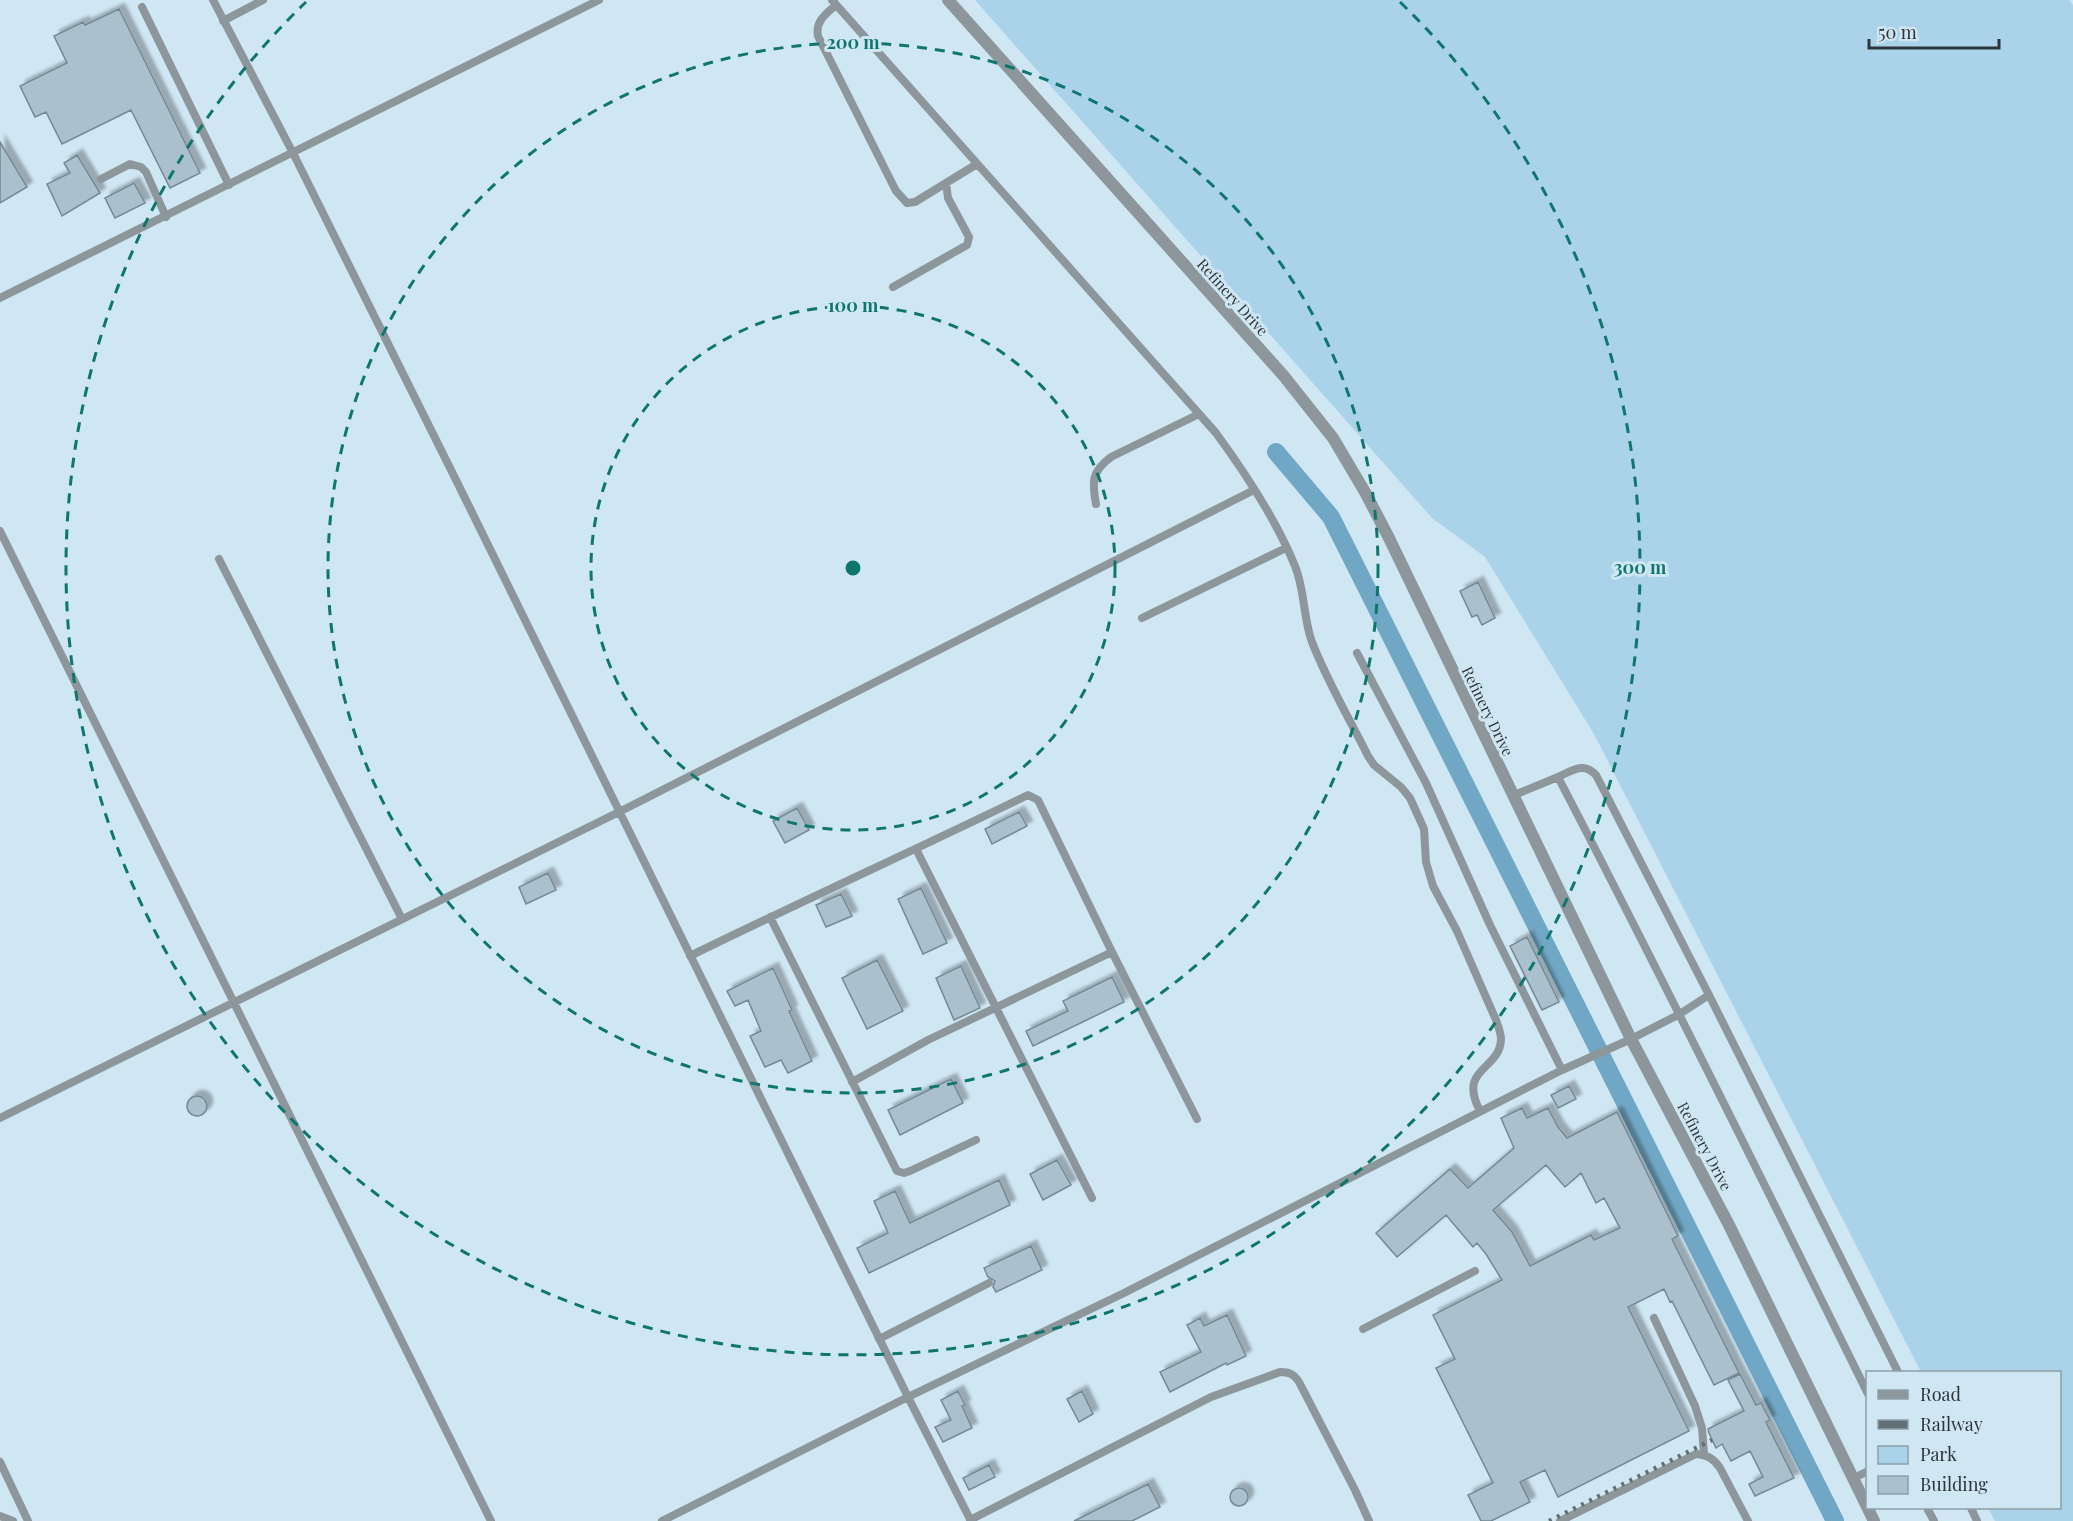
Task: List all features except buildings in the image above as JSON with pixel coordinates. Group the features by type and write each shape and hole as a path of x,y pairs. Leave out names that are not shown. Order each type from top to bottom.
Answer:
{"street":[{"name":"Refinery Drive","path":"948,0 1283,375 1333,438 1389,538 1631,1039 1729,1225 1866,1506"}],"lane":[{"path":"213,0 293,153 970,1521 1211,1397 1280,1372 1287,1372 1295,1376 1299,1382 1369,1521"},
{"path":"223,21 263,0"},
{"path":"0,298 599,0"},
{"path":"977,164 911,204 903,200 896,191 818,36 816,28 818,23 834,2 1199,414 1241,467 1295,566 1303,589 1311,639 1368,756 1374,765 1401,787 1410,798 1424,829 1426,862 1432,886 1457,931 1496,1020 1501,1035 1499,1047 1478,1075 1472,1090 1473,1098 1480,1111"},
{"path":"142,7 229,185"},
{"path":"101,179 130,164 141,167 146,172 166,217"},
{"path":"893,287 967,245 969,237 948,198 946,183"},
{"path":"1096,504 1094,478 1103,463 1199,414"},
{"path":"0,1118 619,812 1254,490"},
{"path":"0,531 490,1521"},
{"path":"1142,618 1286,548"},
{"path":"219,559 402,919"},
{"path":"1358,653 1426,783 1490,925 1562,1070"},
{"path":"1512,796 1584,766 1596,775 1897,1371"},
{"path":"1558,777 1640,935 1866,1390"},
{"path":"690,957 770,916 1028,795 1035,797 1197,1119"},
{"path":"916,849 1092,1198"},
{"path":"770,916 897,1171 900,1173 910,1171 976,1140"},
{"path":"852,1082 928,1040 1112,951"},
{"path":"662,1521 908,1397 1142,1284 1580,1060 1631,1039 1678,1015 1709,995"},
{"path":"1363,1329 1475,1271"},
{"path":"879,1339 988,1283"},
{"path":"1654,1318 1695,1406 1702,1428 1704,1454"},
{"path":"1560,1521 1696,1454 1704,1454 1714,1460 1748,1521"},
{"path":"0,1462 28,1521"},
{"path":"1852,1479 1866,1472"},
{"path":"0,1516 13,1521"}],"green space":[{"path":"975,0 2069,0 2073,5 2073,1521 1995,1521 1989,1509 2061,1509 2061,1371 1920,1371 1594,734 1485,557 1432,518"}],"waterway":[{"path":"1276,452 1331,517 1835,1521"}],"railway":[{"path":"1549,1521 1712,1440"}]}
